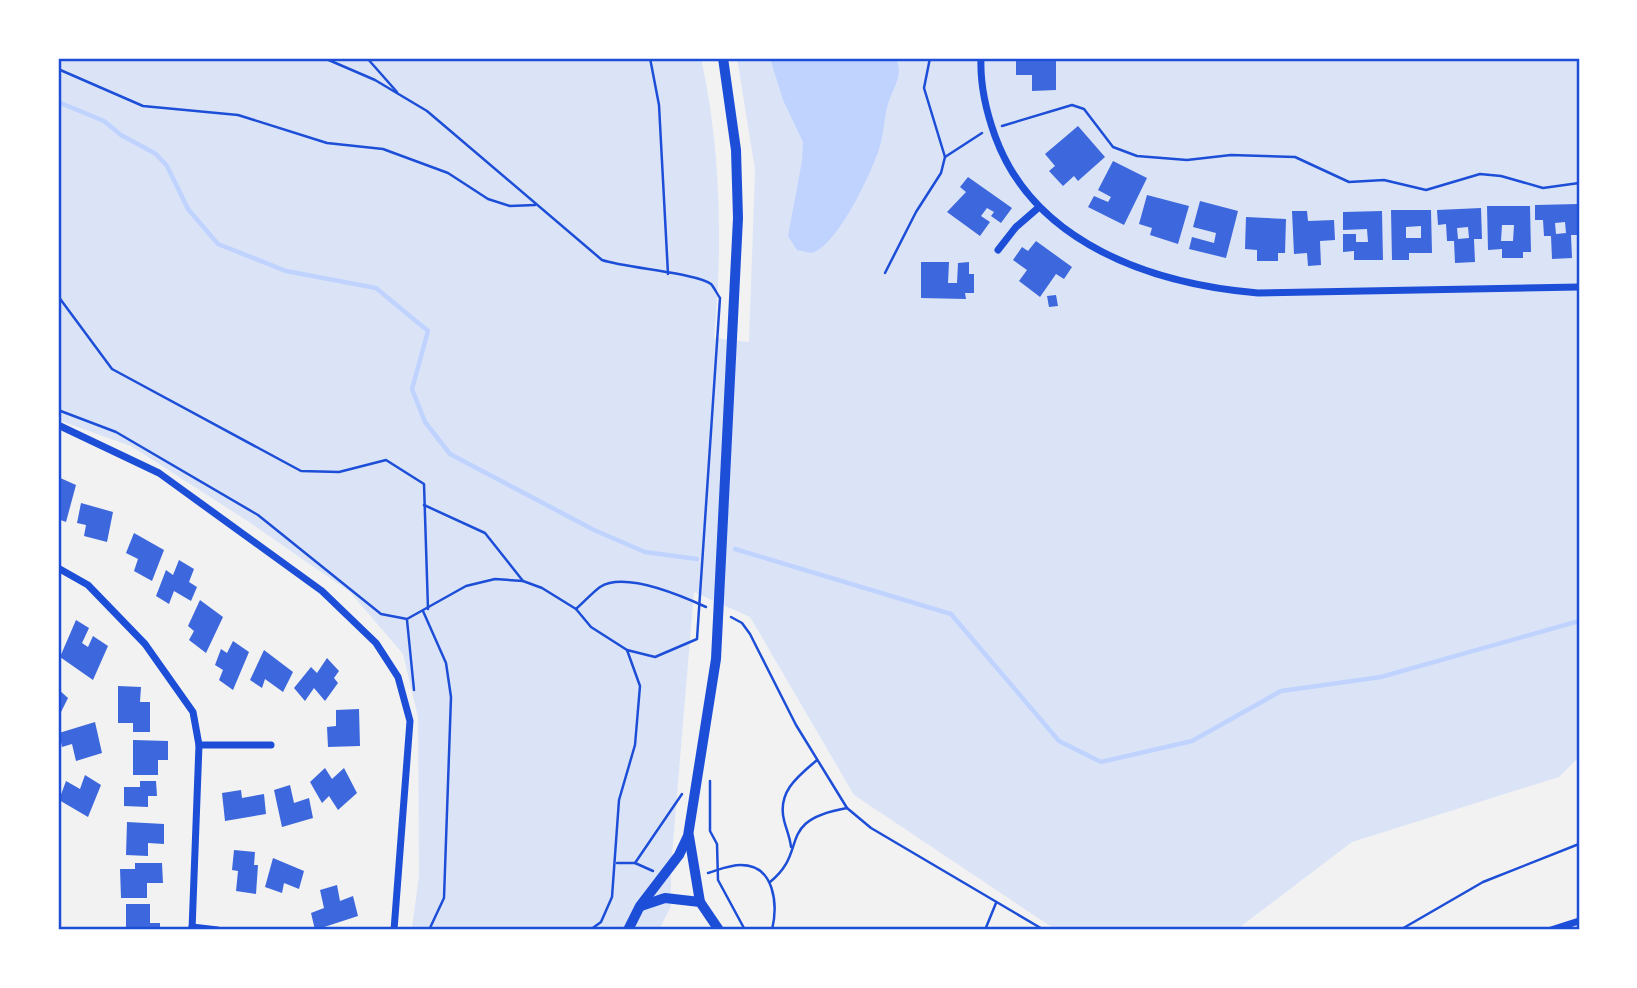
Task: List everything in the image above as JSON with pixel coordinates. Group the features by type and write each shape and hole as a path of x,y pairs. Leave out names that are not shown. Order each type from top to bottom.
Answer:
{"main road":[{"path":"719,930 700,902 688,836 716,659 736,284 736,150 723,58"},
{"path":"626,929 640,906 667,874 688,836"},
{"path":"640,906 665,898 700,902"}],"street":[{"path":"981,58 985,99 1009,169 1038,208 1074,237 1115,258 1182,280 1234,291 1287,293 1579,287"},
{"path":"998,250 1016,227 1038,208"},
{"path":"58,425 159,473 322,592 376,643 398,677 408,714 394,930"},
{"path":"58,568 88,585 145,644 193,712 199,745 192,928 218,930"},
{"path":"199,745 271,745"},
{"path":"1551,930 1579,921"}],"path":[{"path":"58,410 116,432 258,514 381,614 407,619 466,586 495,579 523,581 542,588 576,609 591,627 627,650 655,657 697,639 720,298 711,284 691,277 627,268 602,260 427,111 375,80 324,58"},
{"path":"367,58 399,94"},
{"path":"650,58 659,105 668,274"},
{"path":"58,69 143,106 238,115 327,143 383,149 448,173 488,199 510,206 535,205"},
{"path":"1090,116 1113,147 1137,156 1187,160 1231,155 1295,157 1349,182 1384,180 1426,190 1480,174 1501,176 1543,188 1579,183"},
{"path":"885,273 915,212 941,173 945,157"},
{"path":"58,296 112,369 301,471 339,472 386,460 424,484 428,609"},
{"path":"424,505 485,533 523,581"},
{"path":"576,609 602,586 622,582 653,587 708,607"},
{"path":"423,611 446,663 451,697 444,898 429,930"},
{"path":"728,616 742,623 750,634 817,760 847,808 871,828 1044,930"},
{"path":"407,619 414,689 408,714"},
{"path":"590,930 601,922 612,897 617,863 615,839 619,800 635,745 640,686 627,650"},
{"path":"791,848 783,817 784,796 794,780 817,760"},
{"path":"708,774 711,786 710,831 717,844 718,880 745,930"},
{"path":"635,863 676,799 697,780"},
{"path":"770,882 784,868 801,828 811,817 847,808"},
{"path":"1399,930 1483,882 1579,844"},
{"path":"617,863 635,863 652,870"},
{"path":"708,873 747,865 760,871 770,882 775,908 772,930"},
{"path":"985,930 996,902"}],"shaded area":[{"path":"58,58 701,58 713,127 718,197 719,268 714,338 749,342 755,170 737,58 1579,58 1579,757 1559,777 1352,842 1236,930 1056,930 854,795 750,617 694,592 671,867 671,906 659,930 424,930 412,927 419,876 418,717 403,654 350,592 249,522 131,446 58,420"}],"water":[{"path":"770,58 896,58 898,64 898,76 887,109 880,146 870,173 843,222 822,247 812,253 797,250 788,236 803,142 783,100"}],"building":[{"path":"1056,58 1056,90 1032,91 1032,75 1016,75 1016,59"},
{"path":"1078,126 1105,157 1078,181 1074,176 1063,186 1049,171 1055,166 1045,154"},
{"path":"1113,161 1147,178 1124,225 1088,207 1094,196 1108,202 1111,197 1098,190"},
{"path":"968,177 1012,208 1001,223 991,216 994,212 987,208 981,216 990,222 980,236 947,212 966,192 960,187"},
{"path":"1147,195 1189,206 1178,244 1150,235 1152,228 1139,224"},
{"path":"1200,201 1238,211 1226,258 1189,249 1192,237 1214,243 1216,233 1193,227"},
{"path":"1578,204 1579,235 1571,235 1572,258 1552,259 1551,236 1544,236 1543,220 1535,220 1535,205","holes":["1565,222 1566,233 1556,234 1555,223"]},
{"path":"1487,206 1530,206 1531,252 1523,252 1523,258 1502,258 1502,249 1488,250","holes":["1502,225 1514,225 1513,241 1501,241"]},
{"path":"1481,208 1482,239 1474,239 1475,262 1455,263 1454,241 1447,241 1446,224 1438,225 1437,210","holes":["1468,227 1469,238 1458,239 1457,228"]},
{"path":"1391,210 1431,210 1432,253 1409,253 1409,260 1392,260","holes":["1421,226 1421,238 1406,238 1406,227"]},
{"path":"1292,211 1307,211 1308,221 1334,220 1335,240 1320,241 1321,265 1308,266 1307,253 1294,254"},
{"path":"1382,211 1383,260 1354,260 1354,251 1343,252 1343,234 1356,234 1356,242 1368,242 1367,229 1343,230 1343,212"},
{"path":"1246,217 1286,219 1285,253 1278,253 1278,261 1257,261 1257,250 1245,249"},
{"path":"1036,241 1072,267 1064,279 1056,274 1040,297 1019,281 1027,270 1013,260 1022,247 1028,251"},
{"path":"921,262 949,262 948,283 957,283 958,263 969,262 969,274 974,274 974,293 965,293 966,299 921,298"},
{"path":"1056,295 1058,306 1049,307 1047,296"},
{"path":"58,477 76,485 66,522 58,519"},
{"path":"81,503 113,512 107,542 84,536 86,525 77,523"},
{"path":"134,533 164,550 152,581 134,571 138,559 126,553"},
{"path":"179,560 194,569 189,582 197,587 191,601 174,591 169,604 156,596 166,570 173,575"},
{"path":"200,600 223,617 206,653 189,640 194,631 188,626"},
{"path":"76,620 89,628 82,643 88,647 93,636 108,646 93,680 60,657"},
{"path":"233,641 249,652 233,690 219,680 223,670 215,665 221,649 227,653"},
{"path":"264,650 293,672 283,692 265,679 262,688 250,680"},
{"path":"327,658 339,671 334,678 338,683 325,701 314,688 305,701 294,688 311,667 317,673"},
{"path":"118,686 141,687 140,702 150,702 150,732 133,732 133,723 118,723"},
{"path":"58,689 68,698 58,718"},
{"path":"359,709 360,746 328,747 327,727 336,726 336,710"},
{"path":"95,722 102,753 76,761 72,744 62,747 59,733"},
{"path":"133,740 168,741 168,760 158,760 158,775 133,775"},
{"path":"325,768 332,779 344,768 357,793 338,810 329,796 322,803 310,782"},
{"path":"85,775 101,785 88,817 59,800 66,781 80,789"},
{"path":"140,781 156,781 157,796 148,796 148,807 124,806 124,787 140,787"},
{"path":"290,785 294,803 309,798 313,818 282,827 274,790"},
{"path":"241,790 242,798 264,794 266,814 225,821 222,793"},
{"path":"127,822 164,824 164,844 148,843 148,856 126,855"},
{"path":"234,850 255,852 254,865 258,865 256,894 236,891 238,871 232,870"},
{"path":"273,858 304,871 299,889 284,883 282,893 265,887"},
{"path":"135,863 162,863 163,883 147,883 147,898 121,898 120,869 135,869"},
{"path":"337,885 340,901 353,896 358,916 315,930 311,913 324,908 320,890"},
{"path":"126,904 150,904 150,923 160,923 160,930 126,930"}],"waterway":[{"path":"58,102 104,121 121,135 156,154 167,166 188,209 218,244 286,271 376,288 428,331 412,389 425,422 450,454 594,530 645,552 697,559"},
{"path":"735,549 951,614 1059,741 1101,762 1192,741 1281,691 1381,677 1579,621"}]}
